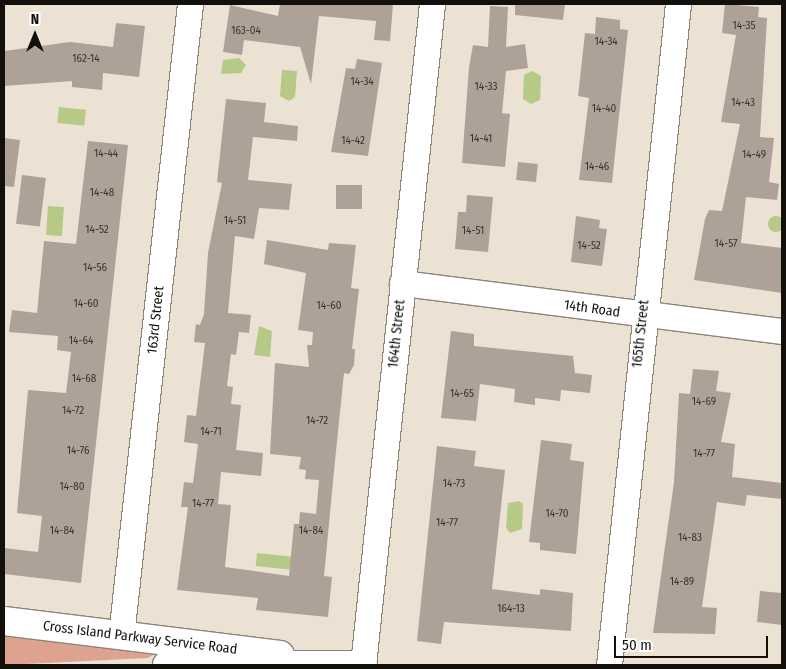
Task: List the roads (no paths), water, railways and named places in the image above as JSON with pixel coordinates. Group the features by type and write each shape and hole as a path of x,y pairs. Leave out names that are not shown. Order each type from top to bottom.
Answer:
{"main road":[{"name":"Cross Island Parkway Service Road","path":"4,621 364,665"},
{"path":"166,665 364,665"}],"street":[{"name":"163rd Street","path":"121,636 190,4"},
{"name":"164th Street","path":"364,665 432,4"},
{"name":"165th Street","path":"609,665 642,316 678,4"},
{"name":"14th Road","path":"402,283 642,316 782,331"}]}
